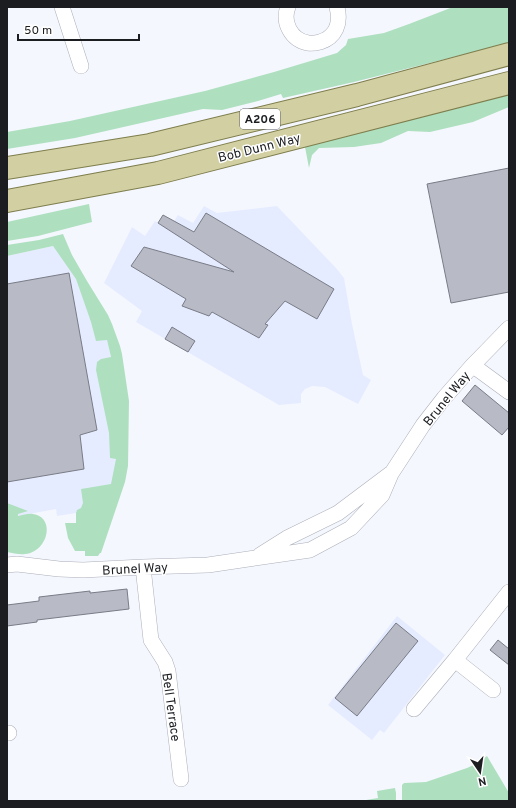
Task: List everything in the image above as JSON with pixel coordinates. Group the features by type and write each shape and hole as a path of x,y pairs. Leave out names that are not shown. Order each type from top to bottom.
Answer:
{"main road":[{"name":"Bob Dunn Way","path":"7,168 150,145 357,95 509,54"},
{"name":"Bob Dunn Way","path":"7,201 158,173 509,83"}],"street":[{"path":"62,7 81,66"},
{"path":"288,7 286,12 287,24 290,32 299,40 308,43 316,43 331,36 336,28 339,14 337,7"},
{"name":"Brunel Way","path":"10,563 59,569 83,570 208,565 310,550 351,528 382,495 391,474 423,425 472,366 509,328"},
{"path":"472,366 509,392"},
{"name":"Brunel Way","path":"254,558 287,538 338,513 391,474"},
{"name":"Bell Terrace","path":"143,567 151,640 165,662 168,671 181,780"},
{"path":"414,708 455,660 509,592"},
{"path":"455,660 493,690"}],"shaded area":[{"path":"204,206 217,213 277,206 344,278 363,375 371,380 358,404 325,387 312,386 305,389 301,394 301,403 279,405 136,322 142,311 104,283 132,227 145,236 155,221 169,229 178,215 193,223"},
{"path":"53,246 80,279 104,326 117,384 119,476 93,533 76,513 57,516 56,509 7,518 7,256"},
{"path":"397,616 445,655 384,733 380,730 372,740 328,705"}],"green space":[{"path":"453,7 509,7 509,43 354,82 283,98 281,94 222,110 203,109 75,138 7,149 7,132 70,121 205,91 274,72 337,53 346,45 348,39 384,33"},
{"path":"509,94 509,107 473,122 430,132 408,131 381,143 354,147 319,148 312,155 309,168 305,147"},
{"path":"89,204 92,222 38,236 7,241 7,222"},
{"path":"63,234 72,255 112,324 122,354 129,401 128,466 125,482 101,553 98,556 85,556 85,551 75,551 68,538 65,523 76,523 77,510 81,508 83,503 81,489 111,484 116,459 110,458 109,433 96,370 97,362 101,359 111,357 107,340 96,341 76,279 53,246 7,256 7,245 39,240"},
{"path":"7,503 28,511 18,514 18,516 33,514 40,516 45,521 47,527 44,541 33,552 16,554 7,552"},
{"path":"487,756 509,793 509,801 402,801 402,785 404,783 426,782 467,768 478,763"},
{"path":"395,788 396,801 360,801 378,798 377,791"}],"building":[{"path":"509,168 509,292 451,303 427,184"},
{"path":"206,213 334,289 317,319 285,301 265,324 268,325 259,338 212,312 209,316 182,306 186,299 131,266 144,247 234,272 158,223 163,215 194,232"},
{"path":"69,273 97,430 80,435 84,469 7,482 7,284"},
{"path":"172,327 195,341 188,352 165,339"},
{"path":"475,385 509,413 509,427 502,435 462,401"},
{"path":"127,589 129,609 37,620 37,622 7,626 7,605 39,601 39,597 90,591 90,593"},
{"path":"396,623 418,641 357,716 335,698"},
{"path":"498,640 509,649 509,665 490,650"}]}
